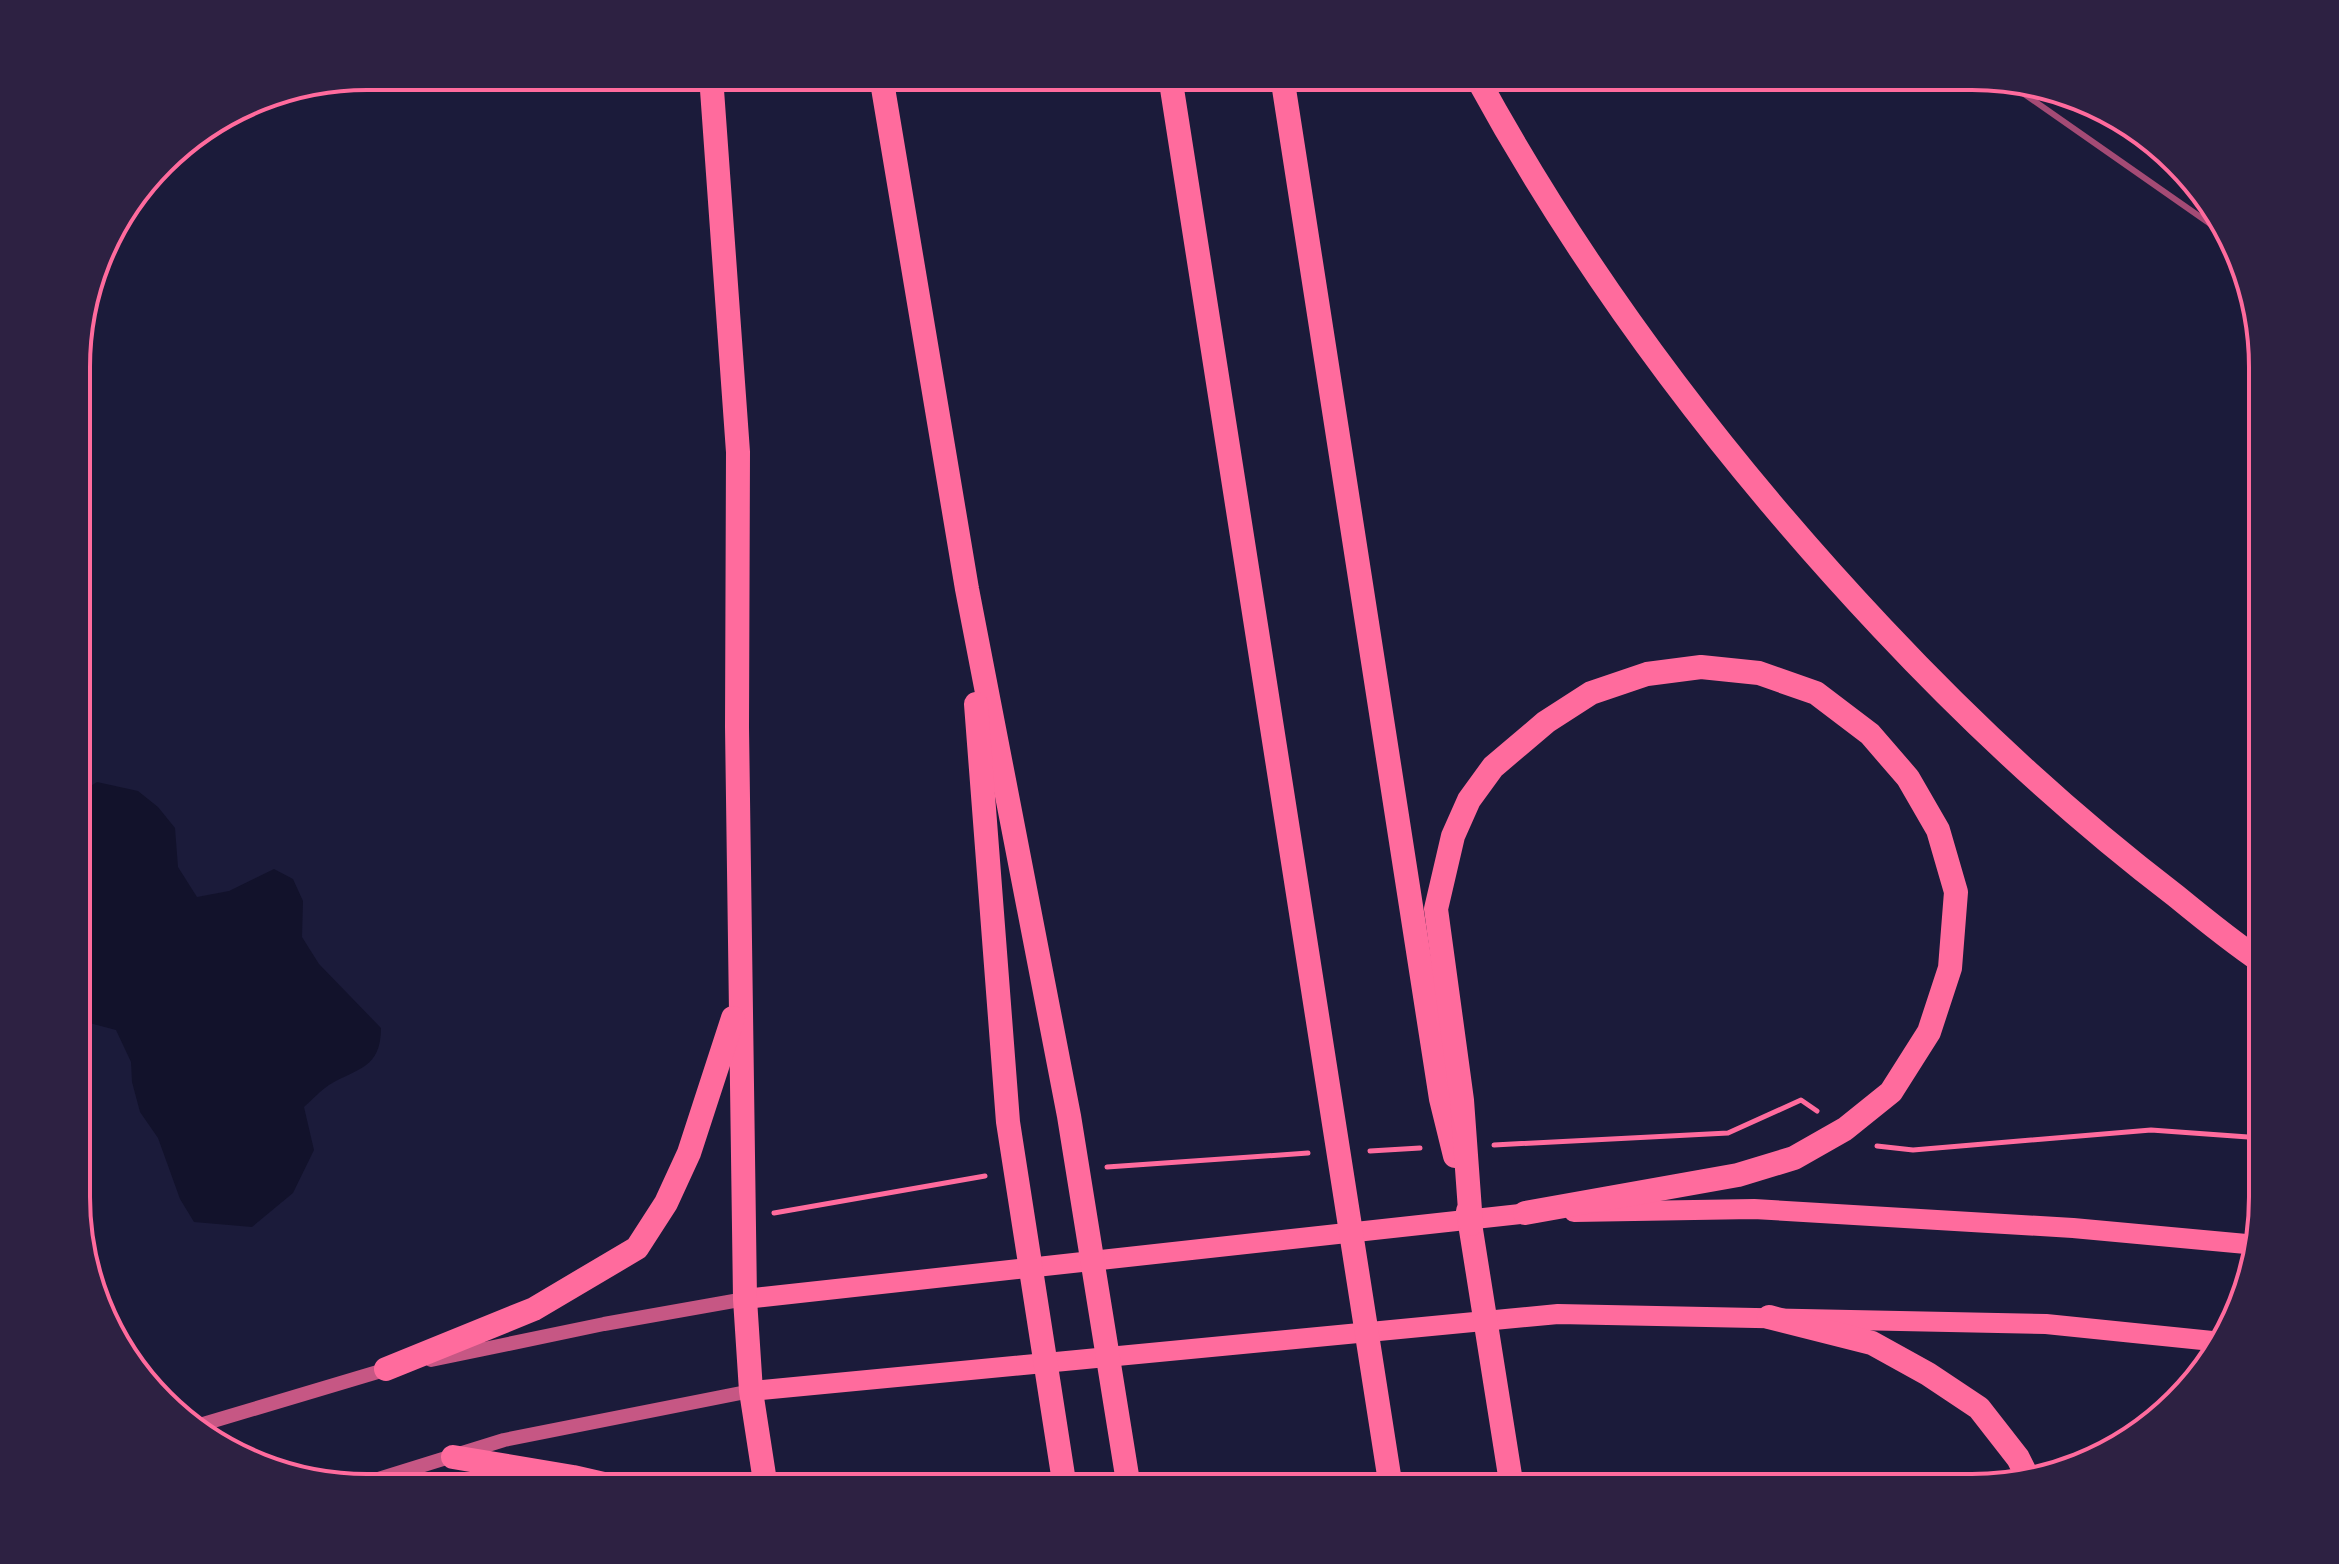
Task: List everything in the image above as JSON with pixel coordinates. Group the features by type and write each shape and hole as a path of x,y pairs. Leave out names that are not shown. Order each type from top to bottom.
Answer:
{"highway":[{"path":"1172,90 1389,1473"},
{"path":"1284,90 1452,1099 1510,1473"},
{"path":"1484,90 1560,219 1648,350 1740,469 1832,575 1931,680 2030,776 2134,865 2248,951"},
{"path":"712,91 738,452 740,997 745,1299 751,1391 764,1474"},
{"path":"883,91 967,589 1069,1116 1127,1474"},
{"path":"967,589 1008,1122 1063,1474"},
{"path":"1452,1099 1436,909 1453,836 1469,800 1493,767 1546,722 1591,693 1647,674 1701,667 1759,673 1816,693 1870,734 1908,778 1938,830 1956,892 1950,968 1929,1032 1891,1092 1845,1129 1794,1158 1738,1175 1525,1213"},
{"path":"386,1369 534,1309 637,1248 666,1203 689,1153 740,997"},
{"path":"1769,1317 1872,1343 1928,1374 1979,1408 2023,1469"},
{"path":"453,1457 554,1474"}],"main road":[{"path":"745,1299 1525,1213 1754,1209 2073,1228 2245,1244"},
{"path":"751,1391 1558,1314 2046,1324 2208,1341"}],"street":[{"path":"207,1423 386,1369 604,1324 745,1299"},
{"path":"396,1474 504,1440 751,1391"}],"path":[{"path":"1480,1146 1728,1133 1801,1100 1868,1145 1913,1150 2151,1130 2248,1137"},
{"path":"1356,1151 1433,1148"},
{"path":"1107,1167 1309,1153"},
{"path":"744,1219 966,1177 998,1175"}],"shaded area":[{"path":"97,782 138,791 158,807 175,828 178,867 197,897 229,891 274,869 293,879 303,901 302,937 319,964 381,1028 380,1042 372,1060 329,1085 304,1107 314,1150 293,1193 252,1227 194,1222 180,1199 158,1138 140,1112 132,1082 131,1062 116,1030 90,1023 90,786"}],"railway":[{"path":"2026,96 2208,223"}]}
